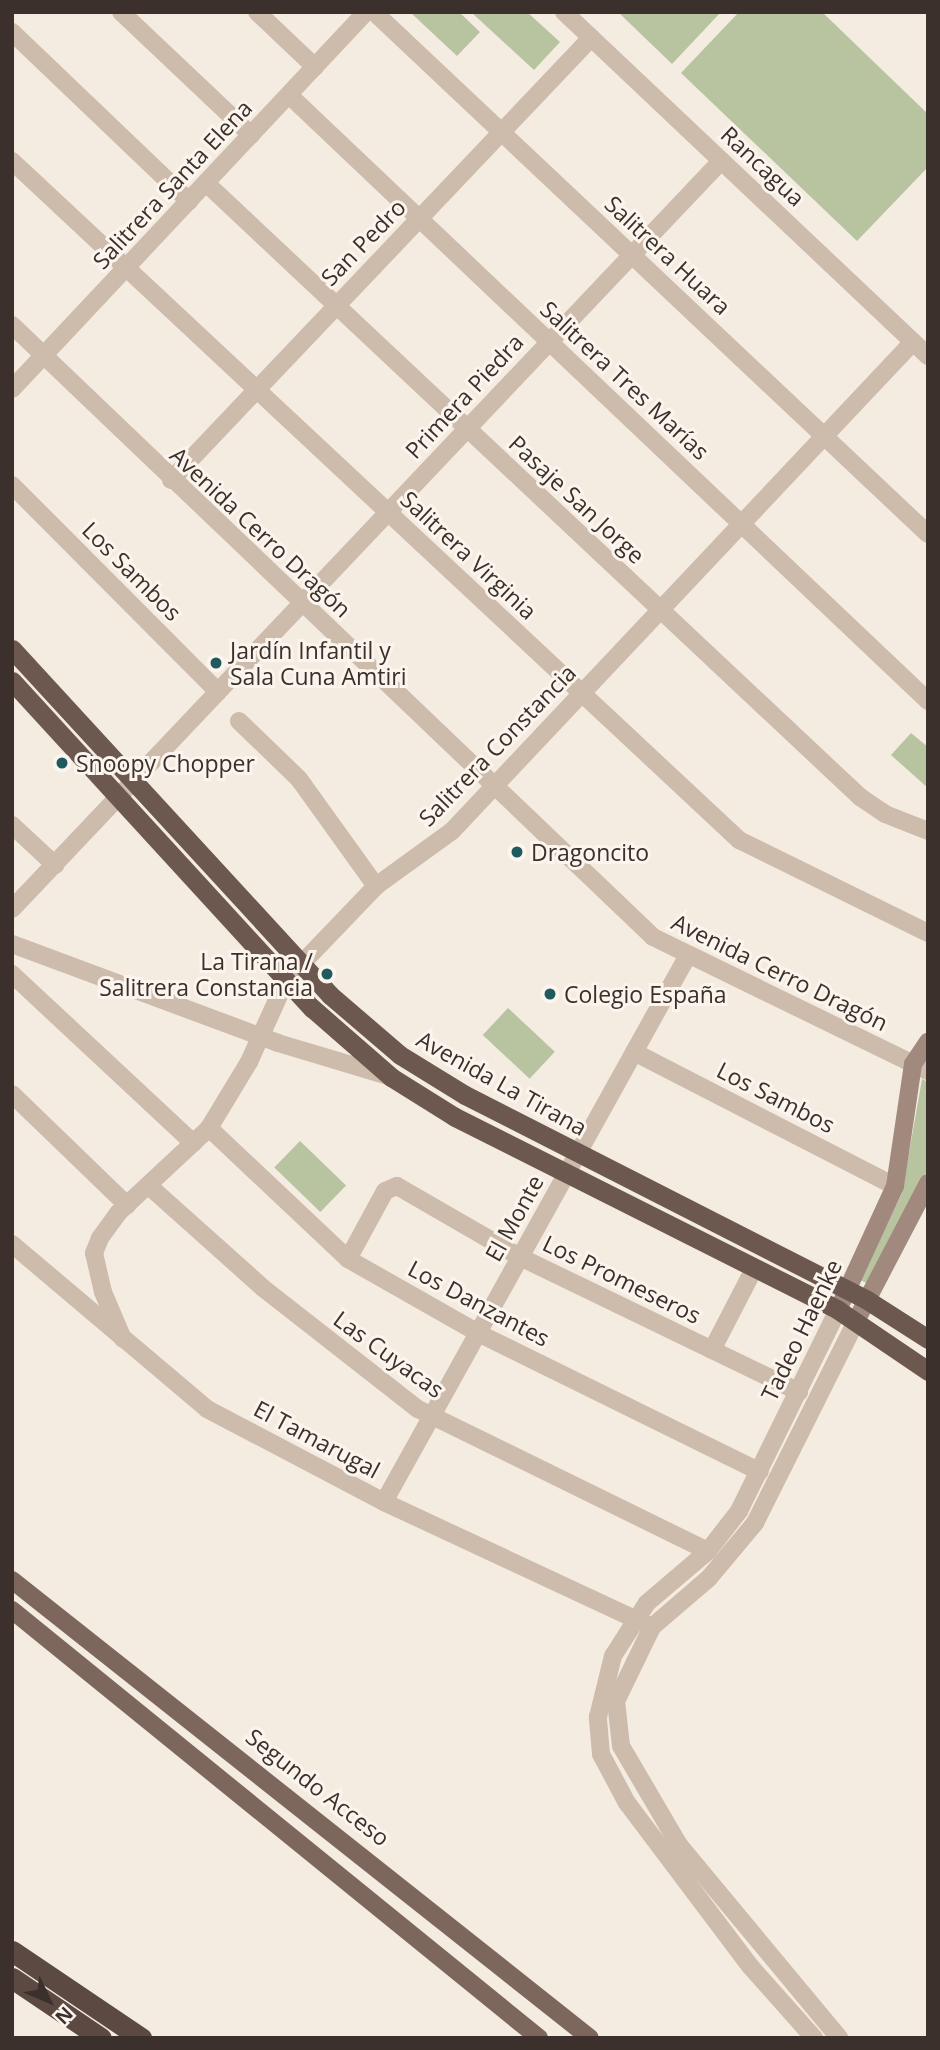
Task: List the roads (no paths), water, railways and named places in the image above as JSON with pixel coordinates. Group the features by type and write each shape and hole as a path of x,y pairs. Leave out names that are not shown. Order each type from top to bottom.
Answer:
{"highway":[{"name":"Avenida La Tirana","path":"12,649 301,964 352,1016 421,1070 578,1154 847,1289 928,1339"},
{"path":"12,681 286,979 391,1077 566,1175 838,1310 928,1371"},
{"path":"12,1951 141,2038"},
{"path":"12,1978 101,2038"}],"main road":[{"name":"Tadeo Haenke","path":"838,1310 895,1186 928,1042"},
{"name":"Tadeo Haenke","path":"856,1321 921,1209 928,1183"},
{"name":"Segundo Acceso","path":"12,1580 590,2038"},
{"path":"12,1610 539,2038"}],"street":[{"path":"121,12 251,135"},
{"path":"257,12 315,67"},
{"name":"Salitrera Santa Elena","path":"12,388 366,12"},
{"name":"Salitrera Huara","path":"374,12 928,534"},
{"name":"Rancagua","path":"564,12 928,356"},
{"path":"12,32 189,201"},
{"name":"San Pedro","path":"171,480 591,38"},
{"name":"Salitrera Tres Marías","path":"289,95 928,701"},
{"name":"Salitrera Virginia","path":"12,161 580,694 739,839 928,933"},
{"name":"Primera Piedra","path":"12,909 721,161"},
{"name":"Pasaje San Jorge","path":"206,183 659,611 868,803 928,831"},
{"name":"Avenida Cerro Dragón","path":"12,325 41,358 646,931 687,957 920,1068"},
{"name":"Salitrera Constancia","path":"123,1339 94,1253 127,1205 209,1128 261,1037 286,979 376,886 440,842 913,342"},
{"name":"Los Sambos","path":"12,485 218,692"},
{"path":"239,721 299,779 376,886"},
{"path":"12,825 55,865"},
{"path":"12,944 261,1037 391,1077"},
{"name":"El Monte","path":"384,1502 687,957"},
{"path":"12,974 193,1143"},
{"name":"Los Sambos","path":"634,1052 895,1186"},
{"path":"12,1094 127,1205"},
{"name":"Los Danzantes","path":"209,1128 348,1259 478,1333 760,1472"},
{"name":"Las Cuyacas","path":"149,1185 360,1368 432,1417 708,1551"},
{"name":"Los Promeseros","path":"348,1259 385,1191 397,1186 520,1257 799,1392"},
{"name":"El Tamarugal","path":"12,1244 208,1409 384,1502 643,1625"},
{"path":"712,1350 754,1269"},
{"name":"Tadeo Haenke","path":"643,1625 647,1603 708,1551 760,1472 838,1310"},
{"name":"Tadeo Haenke","path":"643,1625 709,1578 755,1523 856,1321"},
{"path":"643,1625 604,1682 598,1717 601,1754 648,1833 750,1966 814,2038"},
{"path":"643,1625 617,1701 621,1746 679,1845 839,2038"}],"place":[{"name":"Jardín Infantil y Sala Cuna Amtiri","path":"216,663"},
{"name":"Snoopy Chopper","path":"62,763"},
{"name":"Dragoncito","path":"517,852"},
{"name":"La Tirana / Salitrera Constancia","path":"327,974"},
{"name":"Colegio España","path":"550,994"}]}
